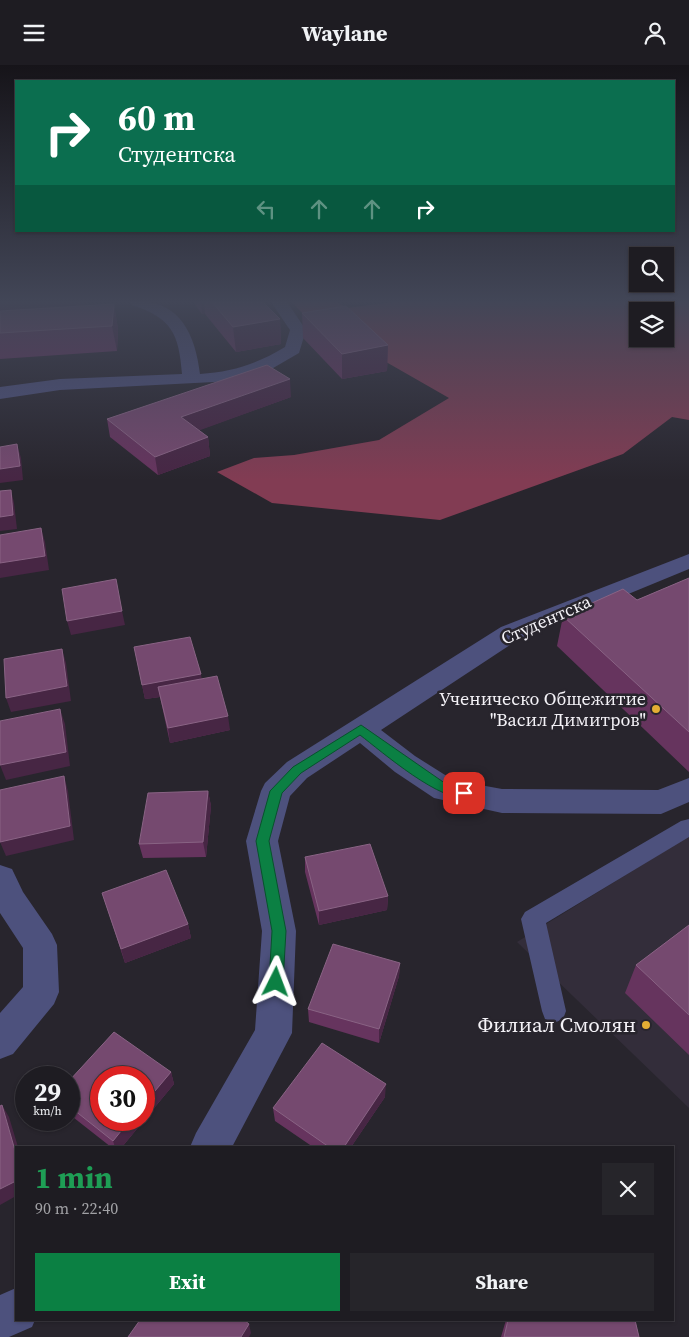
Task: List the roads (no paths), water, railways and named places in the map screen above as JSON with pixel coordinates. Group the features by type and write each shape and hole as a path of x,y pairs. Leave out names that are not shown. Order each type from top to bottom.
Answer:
{"street":[{"path":"189,361 190,379"},
{"path":"0,393 86,383 240,375 274,361"},
{"name":"Студентска","path":"211,1146 273,1033 279,931 262,841 276,791 297,770 510,633 689,561"},
{"path":"361,729 405,763 446,790 502,801 661,802 689,789"},
{"path":"0,879 11,902 40,945 40,992 0,1041"},
{"path":"0,1318 15,1311"}],"lane":[{"path":"554,1011 533,919 689,827"}],"place":[{"name":"Ученическо Общежитие \"Васил Димитров\"","path":"656,709"},
{"name":"Филиал Смолян","path":"646,1025"}]}
